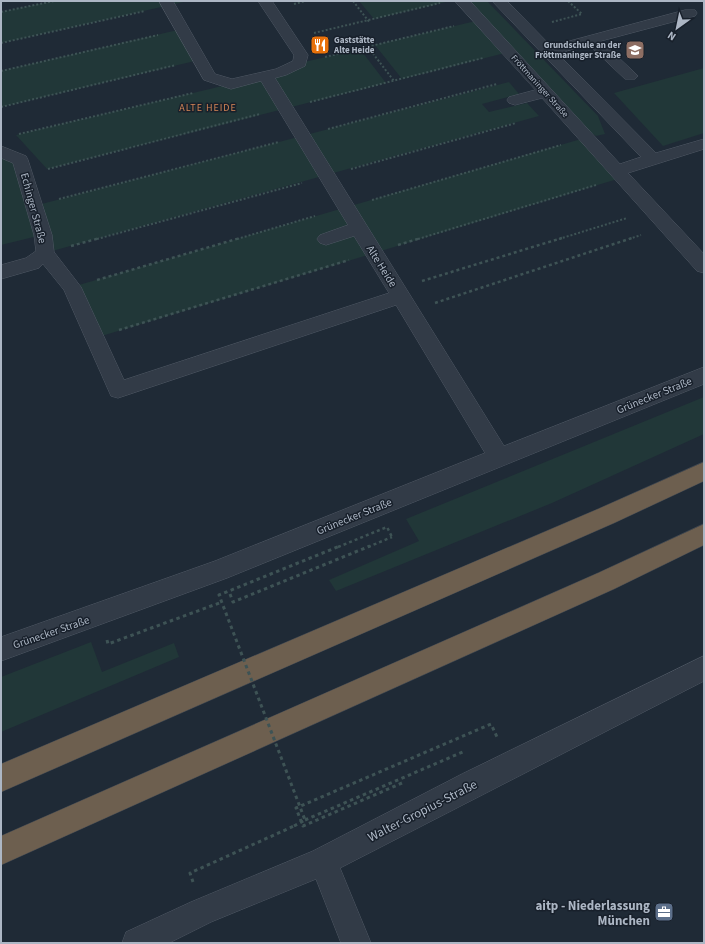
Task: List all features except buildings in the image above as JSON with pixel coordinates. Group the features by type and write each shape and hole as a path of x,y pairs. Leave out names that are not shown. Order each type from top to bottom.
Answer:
{"highway":[{"path":"1,778 592,522 704,471"},
{"path":"1,851 599,584 704,534"}],"street":[{"path":"167,3 209,78 231,84 281,72 300,63 301,55 265,1"},
{"name":"Fröttmaninger Straße","path":"462,1 588,137 704,266"},
{"path":"499,1 652,159"},
{"path":"548,52 690,13"},
{"path":"591,40 630,76"},
{"name":"Alte Heide","path":"265,76 499,457"},
{"path":"515,100 546,92"},
{"path":"621,174 652,159 704,144"},
{"name":"Echinger Straße","path":"1,151 3,150 20,160 43,235 46,253 32,263 1,272"},
{"path":"326,239 359,228"},
{"path":"46,253 72,287 118,390 402,299"},
{"name":"Grünecker Straße","path":"1,650 219,570 704,375"},
{"name":"Walter-Gropius-Straße","path":"137,943 201,912 323,861 472,784 704,668"},
{"path":"323,861 356,943"}],"path":[{"path":"1,12 54,1"},
{"path":"353,1 370,23"},
{"path":"527,30 582,14 568,1"},
{"path":"1,43 167,3"},
{"path":"290,38 442,3"},
{"path":"300,63 480,20"},
{"path":"1,71 182,29"},
{"path":"368,47 394,81"},
{"path":"25,175 509,52"},
{"path":"1,107 199,60"},
{"path":"34,206 530,75"},
{"path":"16,135 231,84"},
{"path":"46,253 517,123"},
{"path":"72,287 588,137"},
{"path":"95,338 621,174"},
{"path":"402,299 654,210"},
{"path":"402,299 668,226"},
{"path":"230,594 233,602 392,537 387,527 219,595 305,820"},
{"path":"108,644 222,602"},
{"path":"459,758 302,826 296,808 491,724 498,737 490,740"},
{"path":"190,873 305,820 468,750"}],"green space":[{"path":"54,1 188,1 1,43 1,12"},
{"path":"359,1 450,1 374,19"},
{"path":"469,1 487,1 598,116 605,134 596,136 589,131"},
{"path":"480,20 509,52 402,79 375,45"},
{"path":"182,29 199,60 1,107 1,71"},
{"path":"360,49 386,83 47,169 16,135 281,72 300,63"},
{"path":"704,68 704,133 663,146 614,93"},
{"path":"509,82 519,94 482,104 489,112 527,103 539,116 45,253 42,235 1,245 1,151 20,160 34,206"},
{"path":"588,137 624,177 95,338 72,287"},
{"path":"704,397 704,434 552,503 336,591 329,580 419,541 406,519"},
{"path":"91,642 102,672 174,643 179,657 1,732 1,677"}],"place":[{"name":"Gaststätte Alte Heide","path":"320,45"},
{"name":"Grundschule an der Fröttmaninger Straße","path":"635,50"},
{"name":"aitp - Niederlassung München","path":"664,912"}],"district":[{"name":"ALTE HEIDE","path":"208,107"}]}
